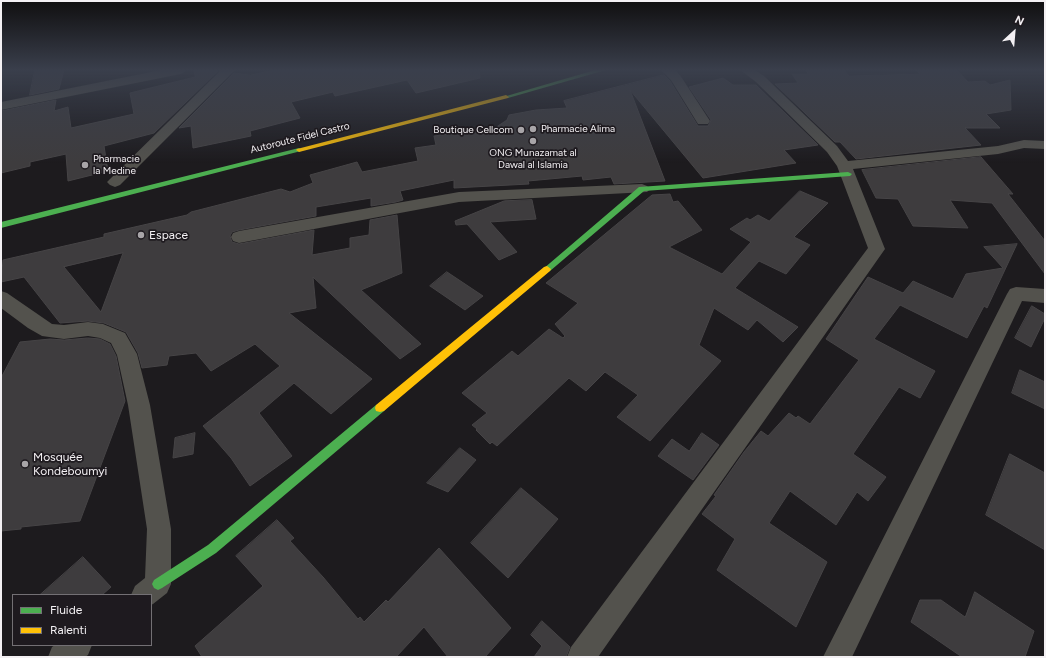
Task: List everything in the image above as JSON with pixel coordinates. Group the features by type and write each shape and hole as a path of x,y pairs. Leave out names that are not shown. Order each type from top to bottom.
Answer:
{"main road":[{"name":"Autoroute Fidel Castro","path":"1,225 492,101"},
{"path":"151,590 212,549 642,189 846,170"},
{"path":"112,183 131,178"}],"street":[{"path":"1,106 27,101"},
{"path":"112,183 196,101"},
{"path":"690,101 703,121"},
{"path":"581,657 877,249 846,170 826,144 782,101"},
{"path":"846,170 998,150 1024,144 1045,145"},
{"path":"239,237 459,197 642,189"},
{"path":"837,657 1016,294 1045,296"},
{"path":"1,298 35,323 49,331 64,332 88,329 103,331 118,338 127,354 139,405 159,529 151,590"},
{"path":"62,657 77,646"}],"building":[{"path":"56,101 54,111 68,107 71,128 134,114 131,101 187,101 154,133 104,146 108,171 68,181 66,154 30,162 30,166 1,173 1,111"},
{"path":"206,101 296,101 291,102 300,118 250,131 251,136 193,148 191,126 179,128"},
{"path":"564,101 634,101 665,181 614,184 611,177 583,180 582,176 528,181 529,184 454,188 454,180 400,191 403,200 396,202 371,206 371,198 316,207 316,216 232,232 230,236 232,242 239,244 314,230 312,255 350,248 350,238 369,235 370,220 397,215 402,273 361,290 421,344 400,359 313,277 316,308 289,313 372,379 331,414 294,383 259,413 292,456 250,486 231,458 203,426 280,366 255,344 211,371 196,353 169,356 167,365 142,368 138,353 126,332 104,323 88,321 60,323 24,277 1,282 3,260 104,237 104,234 187,215 191,212 281,189 290,192 313,183 310,175 357,162 362,172 418,161 415,148 436,145 434,136 495,128 507,120 509,115 536,110 567,108","holes":["123,253 101,312 64,267"]},
{"path":"639,101 682,101 698,126 708,126 711,120 698,101 772,101 818,145 784,150 796,163 703,178"},
{"path":"792,101 1011,101 1011,110 986,114 1000,128 965,128 981,145 856,159 840,142 835,142"},
{"path":"981,157 1013,194 1008,194 1045,241 1045,274 992,203 950,200 968,228 913,226 898,199 876,198 862,170"},
{"path":"800,191 828,203 794,237 810,245 786,274 759,261 735,288 798,327 783,342 757,320 748,330 714,308 699,345 721,361 650,441 617,417 638,395 605,372 586,391 569,378 497,446 492,442 490,444 472,425 487,413 462,393 512,351 518,356 549,329 563,338 565,336 555,324 578,303 546,283 652,195 670,194 673,202 678,201 702,230 669,247 722,274 751,242 730,229 747,218 750,220 758,215 769,221"},
{"path":"532,200 536,219 490,222 517,252 499,260 467,224 456,225 455,221 504,201"},
{"path":"1017,244 987,308 984,306 967,338 900,305 874,339 935,371 920,398 899,387 853,454 886,477 868,501 857,492 836,525 790,491 769,523 827,562 796,627 717,570 735,539 702,514 716,496 714,495 744,452 761,431 768,436 789,413 796,418 798,416 810,424 859,360 826,339 868,277 903,293 913,281 953,299 966,274 1003,268 984,247"},
{"path":"447,272 483,296 465,310 430,286"},
{"path":"1032,306 1045,314 1045,318 1031,347 1015,338"},
{"path":"88,338 100,339 110,344 116,356 125,401 80,521 21,527 21,529 1,531 1,378 20,342 50,339 64,340"},
{"path":"1020,370 1045,382 1045,409 1012,393"},
{"path":"195,433 193,454 173,458 175,438"},
{"path":"702,433 719,445 693,480 658,456 672,439 689,451"},
{"path":"460,448 476,460 448,492 427,483"},
{"path":"1010,454 1045,473 1045,550 986,515"},
{"path":"521,488 558,519 508,578 471,543"},
{"path":"277,520 294,538 290,541 323,577 358,619 360,617 364,622 386,600 388,602 439,548 511,628 485,657 448,657 424,627 396,657 202,657 195,646 263,586 236,556"},
{"path":"83,557 111,587 103,594 41,594"},
{"path":"975,592 1034,631 1025,657 962,657 911,622 920,600 941,600 965,617"},
{"path":"542,621 570,647 566,657 534,657 542,646 531,635"}],"traffic: fast":[{"path":"1,225 299,150"},
{"path":"547,269 642,189 848,174"},
{"path":"158,584 212,549 380,408"}],"traffic: slow":[{"path":"299,150 492,101"},
{"path":"380,408 547,269"}],"place":[{"name":"Pharmacie Alima","path":"533,129"},
{"name":"Boutique Cellcom","path":"521,130"},
{"name":"ONG Munazamat al Dawal al Islamia","path":"533,141"},
{"name":"Pharmacie la Medine","path":"85,165"},
{"name":"Espace","path":"141,235"},
{"name":"Mosquée Kondeboumyi","path":"25,464"}]}
